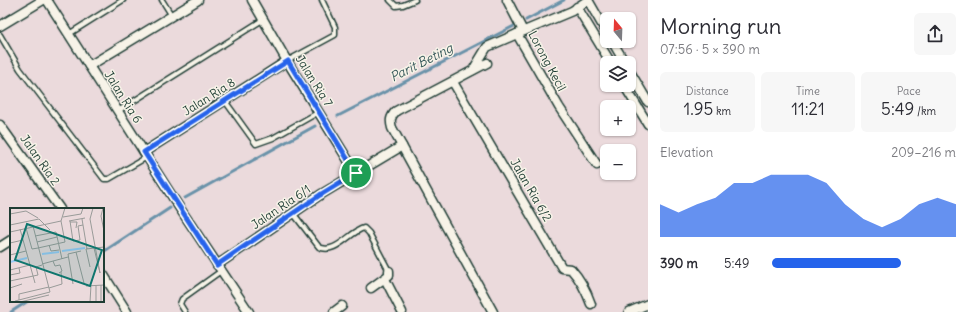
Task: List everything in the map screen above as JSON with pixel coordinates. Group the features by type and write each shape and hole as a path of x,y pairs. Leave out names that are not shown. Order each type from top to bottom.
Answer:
{"street":[{"path":"0,26 43,0"},
{"name":"Jalan Ria 6","path":"47,0 219,268 250,312"},
{"path":"89,66 198,0"},
{"name":"Jalan Ria 7","path":"252,0 356,173"},
{"path":"472,71 487,47 519,27 507,0"},
{"path":"588,0 600,21"},
{"name":"Lorong Kecil","path":"588,0 577,7 519,27 558,107 597,165"},
{"path":"577,7 607,56"},
{"name":"Jalan Ria 8","path":"145,154 288,61"},
{"path":"486,63 453,82 396,111 390,120 392,128 493,312"},
{"name":"Jalan Ria 6/2","path":"453,82 562,268 571,269 578,276 586,289 591,304"},
{"path":"636,82 648,102"},
{"path":"628,92 648,124"},
{"name":"Jalan Ria 2","path":"1,129 58,208"},
{"name":"Jalan Ria 6/1","path":"219,268 293,213 402,146"},
{"path":"0,247 10,241"},
{"path":"371,288 387,275 402,312"},
{"path":"104,276 124,311"},
{"path":"629,312 648,304"},
{"path":"334,312 342,306"}],"lane":[{"path":"68,34 123,0"},
{"path":"162,0 172,16"},
{"path":"288,61 335,35 334,27 322,0"},
{"path":"390,0 396,6 415,0"},
{"path":"117,111 264,20"},
{"path":"0,35 20,69 104,179 109,179 145,154"},
{"path":"225,101 256,144 322,117"},
{"path":"293,213 319,247 324,250 332,249 364,228 369,233 387,275"},
{"path":"185,312 180,304 182,299 219,268"}],"waterway":[{"name":"Parit Beting","path":"526,20 564,0"},
{"name":"Parit Beting","path":"338,116 514,26"},
{"name":"Parit Beting","path":"185,198 315,126"},
{"name":"Parit Beting","path":"104,251 170,208"},
{"name":"Parit Beting","path":"11,312 26,302"}],"route":[{"path":"288,61 356,173 320,195 217,265 144,152 288,61"}]}
